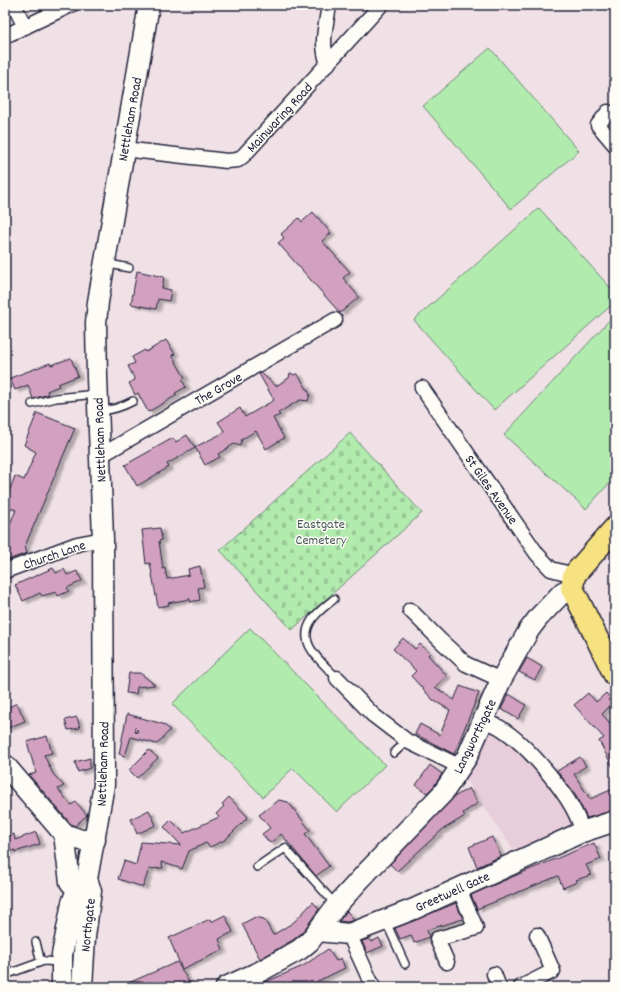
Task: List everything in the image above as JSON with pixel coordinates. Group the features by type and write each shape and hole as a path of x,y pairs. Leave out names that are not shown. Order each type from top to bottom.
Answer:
{"main road":[{"path":"615,528 573,582 615,675"}],"street":[{"path":"14,5 24,27"},
{"path":"5,36 72,5"},
{"name":"Nettleham Road","path":"82,884 95,840 104,785 104,539 96,323 104,263 148,5"},
{"path":"328,64 324,53 323,43 329,5"},
{"name":"Mainwaring Road","path":"123,149 227,161 238,160 381,5"},
{"path":"608,112 598,125 615,145"},
{"name":"The Grove","path":"100,456 335,320"},
{"name":"St Giles Avenue","path":"422,388 537,554 551,569 573,582"},
{"name":"Church Lane","path":"5,571 77,544 104,539"},
{"name":"Langworthgate","path":"226,987 261,971 299,950 310,941 336,906 443,793 467,757 482,720 501,680 529,630 539,617 573,582"},
{"path":"410,610 466,664 501,680"},
{"path":"337,678 373,715 407,741 461,767"},
{"path":"482,720 505,731 539,763 565,797 579,821 582,832"},
{"path":"5,765 64,834 81,840 95,840"},
{"name":"Greetwell Gate","path":"318,931 349,934 458,889 582,832 615,821"},
{"name":"Northgate","path":"64,834 70,882 82,884 90,891 82,987"},
{"name":"Northgate","path":"62,987 53,961 72,902 82,884"},
{"path":"447,962 437,939 476,928 458,889"},
{"path":"349,934 373,987"},
{"path":"521,987 553,971 537,935"}],"lane":[{"path":"104,263 129,268"},
{"path":"32,404 56,398 98,402 112,410 133,401"},
{"path":"334,599 315,616 306,632 307,641 311,648 337,678"},
{"path":"394,753 407,741"},
{"path":"257,867 285,848 336,906"},
{"path":"386,920 405,964"},
{"path":"36,942 40,959 53,961"},
{"path":"5,975 53,961"}],"shaded area":[{"path":"492,732 503,734 543,775 576,825 516,854 461,772 488,733"}],"green space":[{"path":"490,48 579,151 511,209 423,106"},
{"path":"539,208 615,293 615,302 494,410 414,320"},
{"path":"615,314 615,477 586,509 504,435"},
{"name":"Eastgate Cemetery","path":"350,433 422,513 292,630 220,550"},
{"path":"250,628 385,765 337,812 293,768 263,797 172,704"}],"building":[{"path":"313,212 331,233 322,241 350,272 343,278 359,297 340,313 278,243 284,238 281,234 299,218 302,222"},
{"path":"137,271 164,277 162,288 171,290 169,301 158,299 156,309 131,304"},
{"path":"166,340 175,354 172,355 185,378 182,380 186,387 175,393 177,395 148,412 138,393 135,395 129,383 135,380 128,366 135,363 132,357 145,350 146,352"},
{"path":"71,358 78,376 58,384 59,386 47,391 48,394 33,399 28,385 15,390 10,378 50,363 51,365"},
{"path":"261,373 276,386 289,378 290,373 295,375 297,373 310,394 308,401 300,400 278,413 280,415 273,418 284,438 266,449 256,431 242,439 240,446 234,444 218,454 220,457 205,465 195,447 225,432 218,422 240,408 245,417 274,400 259,374"},
{"path":"37,413 75,428 25,546 27,553 5,561 5,532 7,531 16,510 5,506 5,502 15,476 24,480 36,452 24,445"},
{"path":"187,435 195,448 167,464 169,467 137,486 125,465 173,438 176,442"},
{"path":"160,528 162,540 159,541 163,569 165,568 167,579 189,575 188,569 200,566 204,587 198,588 200,600 190,602 190,599 168,603 169,605 158,607 150,563 146,564 142,530"},
{"path":"53,568 56,573 64,569 67,575 77,571 82,581 67,588 69,591 58,596 56,592 42,596 40,593 23,601 15,585"},
{"path":"403,638 415,649 420,644 430,653 428,655 447,676 435,687 454,700 460,686 479,693 454,754 415,734 420,724 440,735 450,710 433,700 411,676 416,671 393,649"},
{"path":"527,658 542,667 535,680 519,672"},
{"path":"129,673 140,673 155,685 137,687 136,694 126,693"},
{"path":"588,693 596,702 606,693 614,702 602,714 615,729 615,771 599,741 604,738 574,705"},
{"path":"509,694 526,705 518,719 501,709"},
{"path":"17,703 25,721 5,729 5,709"},
{"path":"127,714 163,724 170,730 157,744 131,737 125,756 119,754"},
{"path":"77,717 80,728 68,730 65,720"},
{"path":"47,736 52,753 44,755 53,774 64,786 58,789 71,805 76,802 87,815 75,826 71,824 29,775 36,773 27,742"},
{"path":"149,750 158,758 137,778 129,770"},
{"path":"580,757 586,766 574,774 590,799 615,788 615,810 587,818 574,792 557,771"},
{"path":"90,758 90,768 78,772 75,762"},
{"path":"430,765 442,774 427,793 416,785"},
{"path":"469,788 478,803 463,813 465,816 442,830 397,871 390,864 454,797"},
{"path":"229,797 248,817 225,840 210,847 206,843 189,851 182,869 161,862 163,868 149,869 143,887 118,879 124,861 136,865 141,842 181,845 164,827 171,820 184,833 219,817 216,814 224,806 222,804"},
{"path":"279,800 288,802 310,830 305,834 329,866 316,876 281,834 270,843 262,834 270,828 259,815"},
{"path":"149,810 156,825 137,834 131,819"},
{"path":"36,832 40,844 15,852 15,850 5,853 5,838 14,834 15,840"},
{"path":"492,837 501,856 477,867 469,847"},
{"path":"594,843 601,859 586,865 591,875 576,880 577,882 563,888 558,876 477,909 471,895"},
{"path":"313,902 319,909 302,933 293,940 260,959 242,924 255,917 264,919 273,935 294,922"},
{"path":"456,903 463,919 427,930 429,937 414,943 411,935 400,939 395,928"},
{"path":"347,911 354,920 347,922 339,921"},
{"path":"225,915 233,932 219,939 223,950 182,969 169,938 210,919 211,922"},
{"path":"379,938 383,946 367,953 362,941 369,939 371,942"},
{"path":"328,949 336,961 341,958 345,968 306,987 254,987 303,966"},
{"path":"177,962 192,987 119,987"}]}
